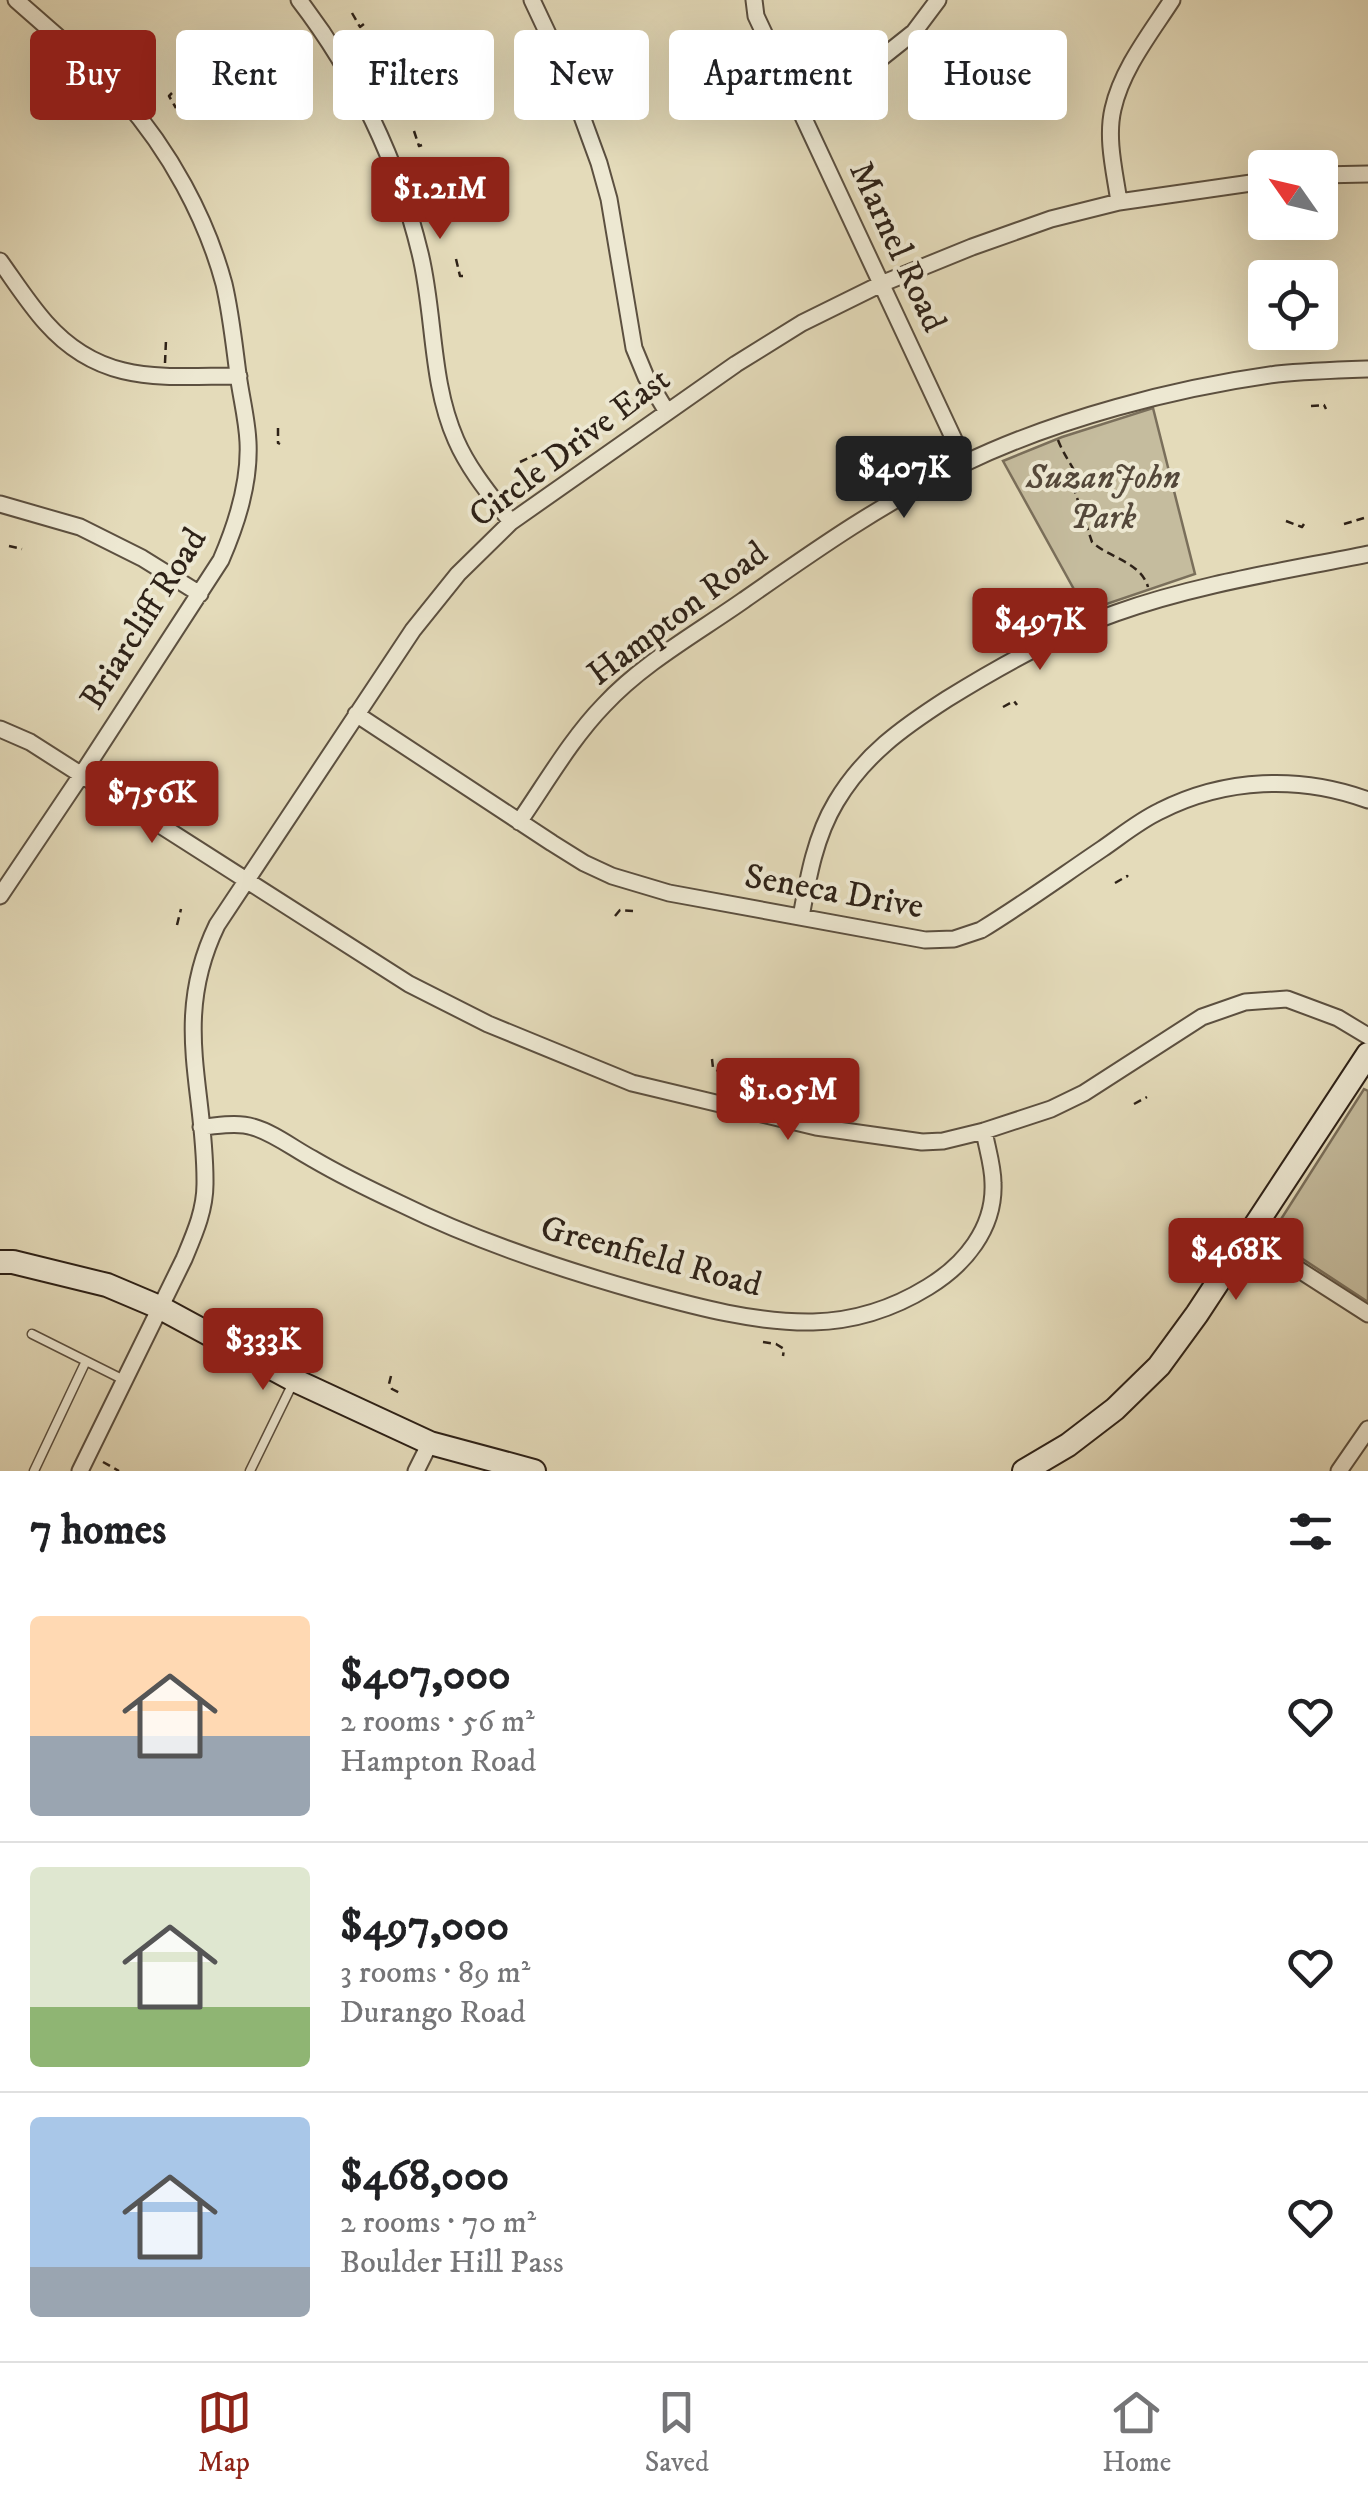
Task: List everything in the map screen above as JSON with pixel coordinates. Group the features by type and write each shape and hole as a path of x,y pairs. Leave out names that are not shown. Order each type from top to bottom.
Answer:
{"street":[{"name":"Briarcliff Road","path":"0,896 221,560 241,505 248,444 233,334 219,268 170,161 122,98 16,0"},
{"path":"299,0 346,68 390,161 421,255 445,410 464,456 510,522"},
{"path":"532,0 565,70 598,163 609,200 634,348 667,412"},
{"name":"Marnel Road","path":"754,0 763,30"},
{"path":"888,53 914,32 938,0"},
{"path":"1119,202 1111,140 1112,111 1134,58 1172,0"},
{"name":"Marnel Road","path":"805,120 965,463"},
{"path":"1338,175 1368,174"},
{"name":"Circle Drive East","path":"80,1471 198,1227 205,1186 192,1046 198,973 205,948 216,925 356,714 458,574 510,522 736,364 802,323 882,284 1035,224 1119,202 1248,183"},
{"path":"0,261 46,323 81,354 99,364 128,374 238,376"},
{"name":"Hampton Road","path":"520,822 584,727 633,678 867,516 965,463 1057,426 1170,394 1276,374 1368,369"},
{"path":"0,504 80,527 142,558 200,594"},
{"path":"801,918 814,855 830,813 862,767 902,728 985,676 1063,635 1117,613 1204,588 1368,554"},
{"name":"Seneca Drive","path":"356,714 584,863 612,876 669,893 914,938 954,939 990,924 1149,817 1198,796 1274,783 1329,788 1368,800"},
{"path":"0,729 30,742 82,774 409,984 488,1024 632,1083 816,1126 900,1140 942,1141 984,1131 1084,1093 1202,1017 1245,1002 1286,1000 1338,1018 1368,1036"},
{"path":"1024,1471 1115,1409 1159,1366 1368,1054"},
{"name":"Greenfield Road","path":"201,1128 234,1124 258,1128 421,1214 505,1248 591,1276 702,1308 816,1322 863,1315 904,1301 937,1282 969,1253 985,1226 992,1199 984,1131"},
{"path":"1248,1237 1368,1314"},
{"path":"0,1262 106,1285 159,1307 294,1380 430,1443 534,1471"},
{"path":"1339,1471 1368,1429"},
{"path":"416,1471 430,1443"}],"lane":[{"path":"32,1334 124,1380"},
{"path":"34,1471 86,1361"},
{"path":"250,1471 294,1380"}],"path":[{"path":"352,13 360,27 364,24"},
{"path":"172,93 168,96 176,108"},
{"path":"414,131 419,146 422,145"},
{"path":"432,174 437,187 440,186"},
{"path":"456,259 463,276"},
{"path":"165,365 166,340"},
{"path":"1311,406 1324,405 1326,409"},
{"path":"278,428 280,444"},
{"path":"1057,436 1080,483 1074,492 1092,542 1142,574 1150,594"},
{"path":"520,462 537,454"},
{"path":"1344,524 1364,518"},
{"path":"1286,521 1302,527 1304,524"},
{"path":"9,546 22,549"},
{"path":"1003,707 1016,704"},
{"path":"1115,883 1128,877"},
{"path":"177,925 181,910"},
{"path":"615,916 620,910 632,911"},
{"path":"712,1059 715,1071 723,1074"},
{"path":"1134,1104 1147,1097"},
{"path":"763,1342 780,1346 783,1356"},
{"path":"391,1376 392,1388 400,1393"},
{"path":"98,1460 119,1471"}],"green space":[{"name":"SuzanJohn Park","path":"1153,408 1195,574 1086,611 1003,461"},
{"path":"1364,1089 1368,1091 1368,1302 1283,1246 1276,1227"}]}
